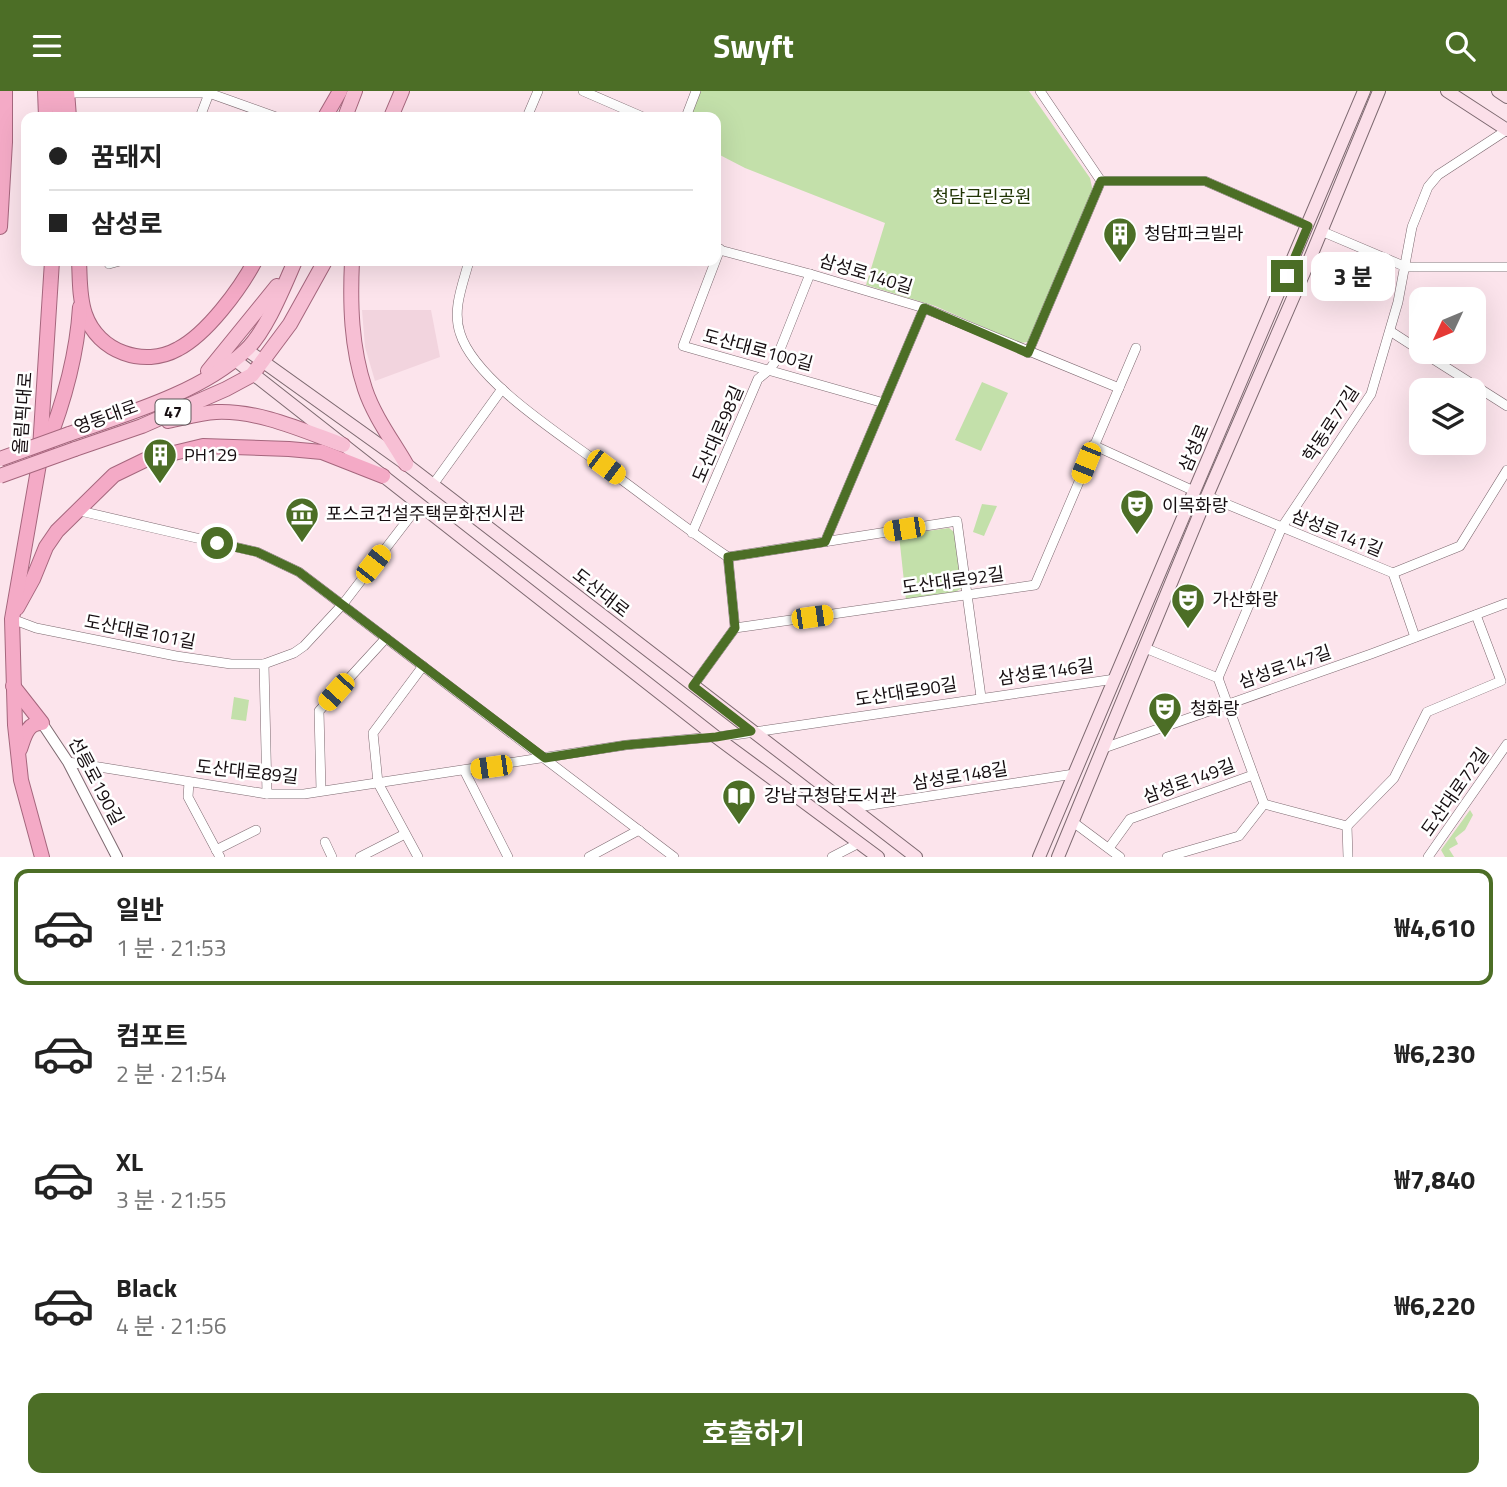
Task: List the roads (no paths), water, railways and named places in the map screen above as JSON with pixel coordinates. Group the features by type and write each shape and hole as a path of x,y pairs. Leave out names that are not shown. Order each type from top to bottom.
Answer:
{"highway":[{"path":"0,227 5,91"},
{"path":"45,91 46,112"},
{"path":"328,112 340,91"},
{"path":"61,112 63,92"},
{"path":"63,92 68,112"},
{"name":"올림픽대로","path":"42,857 21,780 13,686 12,619 39,464 52,266"},
{"path":"71,266 71,364"},
{"path":"39,464 61,410 77,342 79,266"},
{"path":"80,286 86,317 93,330 118,351 131,357 146,358 179,349 194,337 234,297 252,266"},
{"path":"12,619 46,547 76,510 114,475 145,460 202,446 322,452 383,476"},
{"path":"13,686 42,723"},
{"path":"18,754 29,727 36,722 42,723"}],"main road":[{"path":"347,112 355,91"},
{"path":"393,112 402,91"},
{"name":"삼성로","path":"1039,857 1364,91"},
{"name":"삼성로","path":"1058,857 1207,496 1379,91"},
{"path":"1447,91 1507,130"},
{"path":"1498,91 1507,97"},
{"path":"197,384 241,333 292,266"},
{"name":"영동대로","path":"0,459 149,406 197,384 247,350 268,318 293,266"},
{"name":"영동대로","path":"0,476 142,426 252,375 290,324 322,266"},
{"path":"352,266 352,324 356,356 365,391 406,464"},
{"name":"도산대로","path":"247,350 406,464 916,857"},
{"path":"234,359 716,737 878,857"},
{"path":"142,426 215,412 238,413 284,424 343,445"}],"street":[{"path":"529,112 538,91"},
{"path":"583,91 631,112"},
{"path":"688,112 696,91"},
{"path":"1040,91 1101,181"},
{"path":"63,92 209,92 263,112"},
{"path":"202,112 209,92"},
{"name":"학동로77길","path":"1219,678 1282,527 1371,394 1406,267 1412,227 1428,187 1438,175 1507,130"},
{"path":"1101,181 1205,181 1308,226"},
{"path":"1028,353 1101,181"},
{"path":"1321,231 1406,267 1507,267"},
{"name":"삼성로140길","path":"721,250 924,308 1028,353 1119,388"},
{"path":"468,266 456,309 459,333 470,355 502,389 692,533 728,557 825,542 924,308"},
{"name":"도산대로100길","path":"712,266 682,346 884,403"},
{"name":"도산대로98길","path":"692,533 758,379 769,370 788,331 810,274"},
{"path":"1390,331 1409,343"},
{"path":"1119,388 1136,348"},
{"path":"1442,364 1507,407"},
{"name":"도산대로92길","path":"735,628 1035,585 1119,388"},
{"path":"432,486 502,389"},
{"path":"1093,445 1194,491"},
{"path":"1393,573 1460,546 1507,470"},
{"name":"삼성로141길","path":"1207,496 1393,573 1415,637"},
{"name":"도산대로101길","path":"12,619 36,628 176,656 231,664 264,664 294,653 304,646 343,604 419,505"},
{"path":"76,510 257,552 299,572 674,857"},
{"name":"도산대로90길","path":"734,735 981,697 957,521 825,542"},
{"path":"693,686 735,628 728,557"},
{"name":"삼성로147길","path":"1104,748 1507,603"},
{"path":"1348,857 1347,826 1394,778 1427,712 1501,681 1476,615"},
{"path":"321,790 319,711 386,638"},
{"path":"1145,648 1219,678 1264,804"},
{"path":"264,664 267,793"},
{"path":"418,857 378,783 373,733 423,666"},
{"name":"삼성로146길","path":"981,697 1115,678"},
{"name":"선릉로190길","path":"42,723 68,762 117,857"},
{"name":"도산대로89길","path":"68,762 267,793 304,794 626,745 734,735"},
{"name":"도산대로72길","path":"1428,857 1507,744"},
{"path":"464,771 508,857"},
{"name":"삼성로148길","path":"851,808 1074,774"},
{"name":"삼성로149길","path":"1109,849 1130,819 1253,775"},
{"path":"189,782 188,797 218,854 256,830"},
{"path":"1264,804 1347,826"},
{"path":"1167,857 1239,836 1264,804"},
{"path":"1073,822 1119,857"},
{"path":"589,857 639,830"},
{"path":"360,857 405,834"},
{"path":"325,842 332,857"},
{"path":"832,857 859,843"}],"place":[{"name":"청담파크빌라","path":"1120,264"},
{"name":"PH129","path":"160,485"},
{"name":"이목화랑","path":"1137,536"},
{"name":"포스코건설주택문화전시관","path":"302,544"},
{"name":"가산화랑","path":"1188,630"},
{"name":"청화랑","path":"1165,739"},
{"name":"강남구청담도서관","path":"739,826"}],"park label":[{"name":"청담근린공원","path":"982,197"}]}
